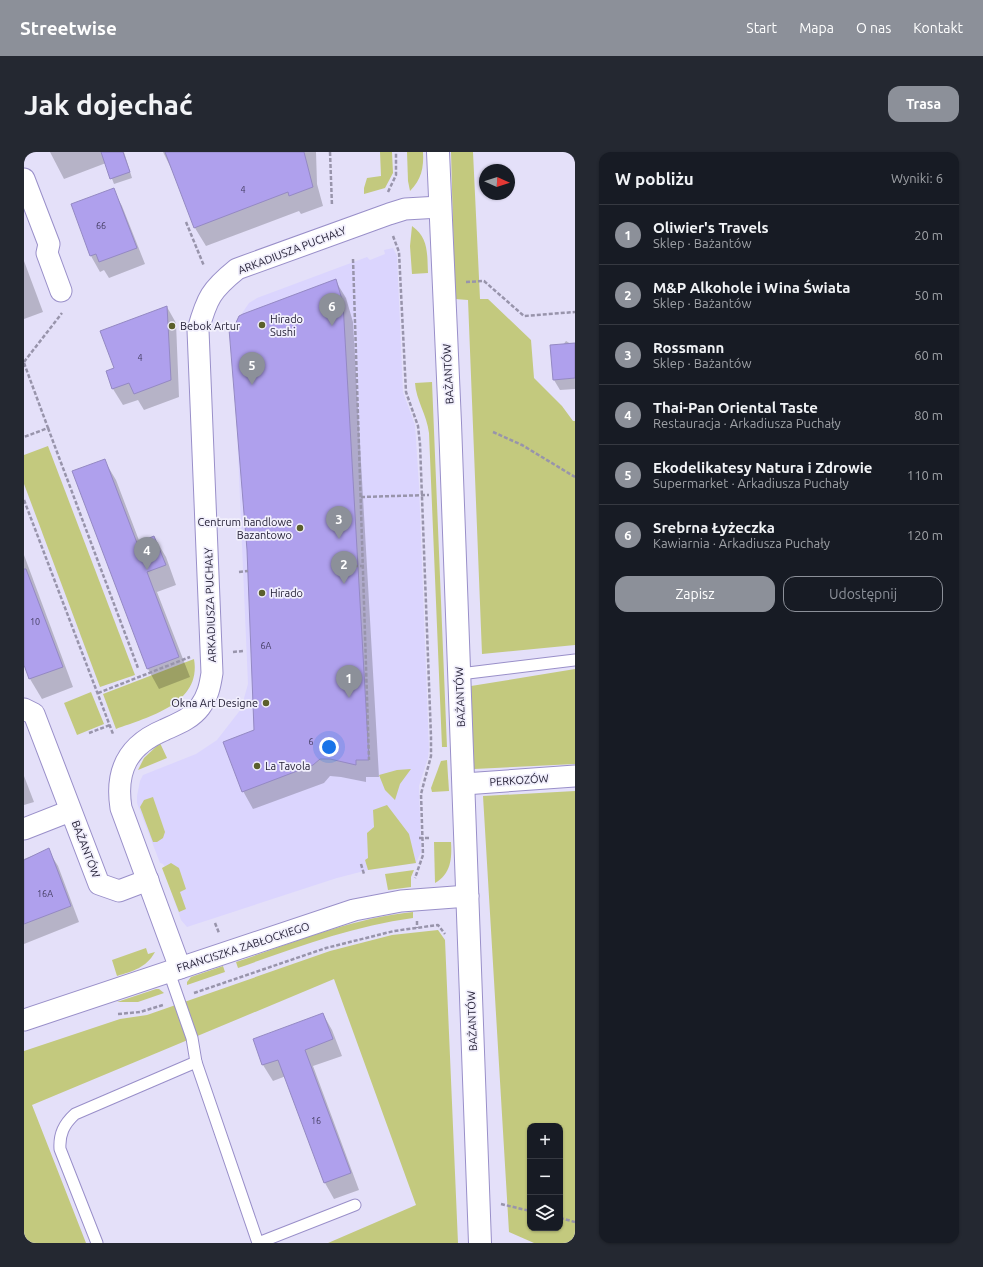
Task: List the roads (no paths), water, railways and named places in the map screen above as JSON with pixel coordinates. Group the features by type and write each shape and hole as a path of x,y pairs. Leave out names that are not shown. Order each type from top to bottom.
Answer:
{"street":[{"name":"BAŻANTÓW","path":"438,152 460,674 480,1243"},
{"path":"24,179 49,244 47,253 61,291"},
{"name":"ARKADIUSZA PUCHAŁY","path":"174,970 148,880 120,808 118,788 123,768 132,751 148,737 186,720 199,708 209,693 212,673 198,330 205,305 218,284 237,269 388,214 405,209 440,207"},
{"name":"BAŻANTÓW","path":"24,709 34,714 99,884 119,892 148,880"},
{"name":"PERKOZÓW","path":"464,784 575,776"},
{"name":"BAŻANTÓW","path":"24,829 70,811"},
{"name":"FRANCISZKA ZABŁOCKIEGO","path":"24,1020 354,910 400,901 468,896"}],"lane":[{"path":"460,674 575,660"},
{"path":"174,970 178,999 192,1038 196,1062 258,1243 355,1206"},
{"path":"97,1243 60,1149 61,1134 64,1126 75,1114 196,1062"}],"place":[{"name":"Hirado Sushi","path":"262,325"},
{"name":"Bebok Artur","path":"172,326"},
{"name":"Srebrna Łyżeczka","path":"332,326"},
{"name":"Ekodelikatesy Natura i Zdrowie","path":"252,385"},
{"name":"Centrum handlowe Bazantowo","path":"300,528"},
{"name":"Rossmann","path":"339,539"},
{"name":"Thai-Pan Oriental Taste","path":"147,570"},
{"name":"M&P Alkohole i Wina Świata","path":"344,584"},
{"name":"Hirado","path":"262,593"},
{"name":"Oliwier's Travels","path":"349,698"},
{"name":"Okna Art Designe","path":"266,703"},
{"name":"La Tavola","path":"257,766"}]}
